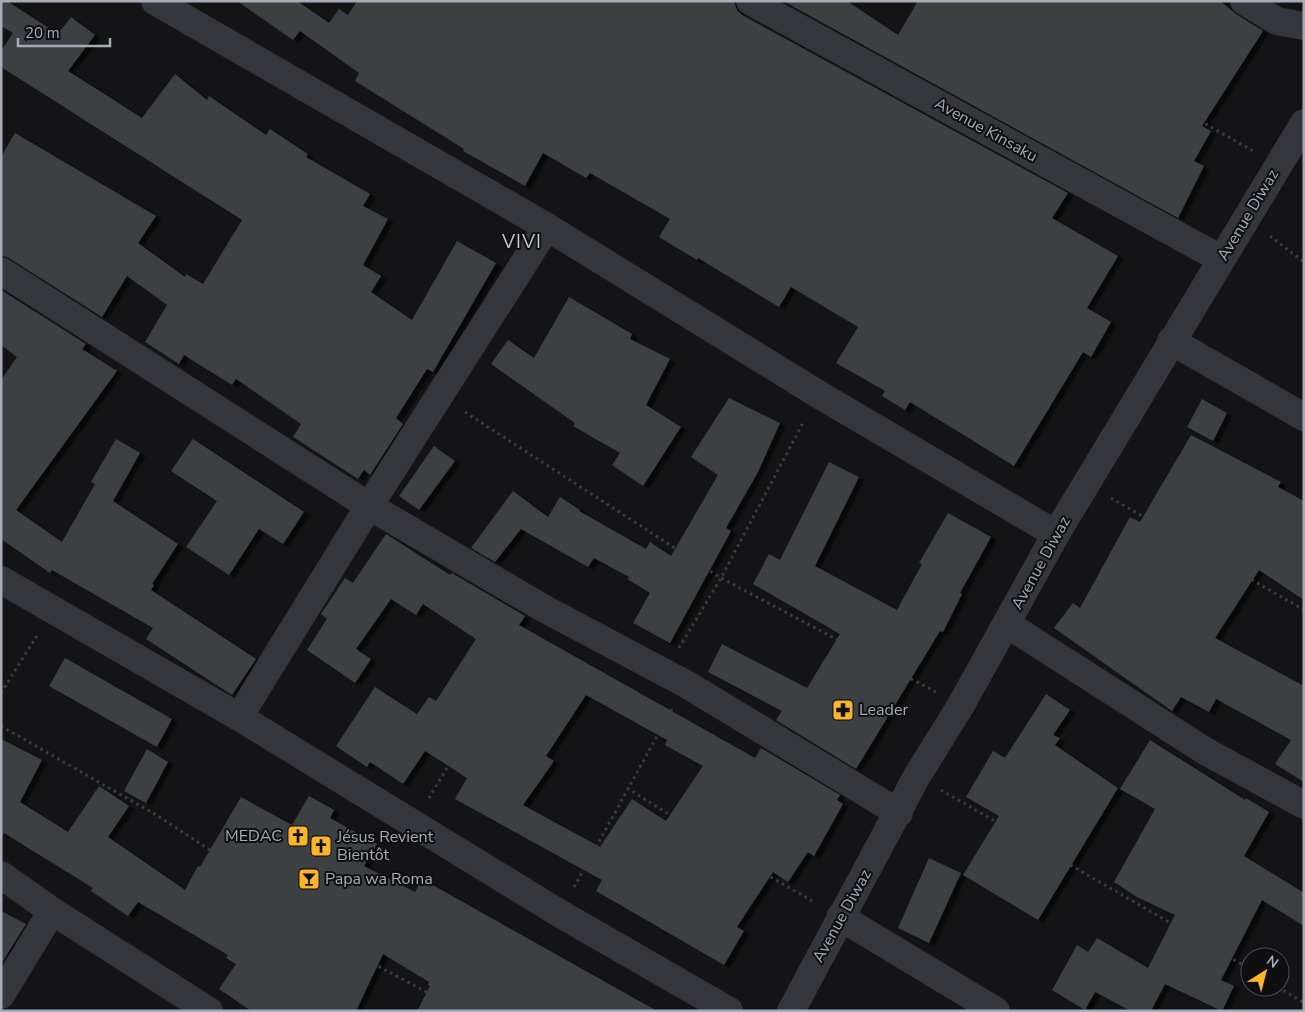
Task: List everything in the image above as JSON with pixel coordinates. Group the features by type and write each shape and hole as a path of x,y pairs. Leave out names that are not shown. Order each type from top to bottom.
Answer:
{"street":[{"path":"155,1 547,227 818,394 1056,534"},
{"name":"Avenue Kinsaku","path":"750,1 1221,259"},
{"path":"1244,1 1277,21 1304,26"},
{"name":"Avenue Diwaz","path":"791,1011 840,917 899,813 917,776 961,705 1056,534 1246,216 1304,123"},
{"path":"240,717 369,506 547,227"},
{"path":"1,270 369,506 543,608 675,679 899,813"},
{"path":"1171,342 1304,417"},
{"path":"1,580 240,717 414,822 559,913 730,1011"},
{"path":"1007,624 1205,751 1304,805"},
{"path":"1,875 209,1011"},
{"path":"1,995 52,910"},
{"path":"840,917 996,1011"}],"path":[{"path":"991,1 1278,166"},
{"path":"1246,216 1287,251 1304,262"},
{"path":"559,913 627,788 721,578 818,394"},
{"path":"439,396 721,578 961,705"},
{"path":"1086,484 1304,610"},
{"path":"414,822 543,608"},
{"path":"1,693 53,610"},
{"path":"1,726 158,816 274,892 346,949 462,1011"},
{"path":"917,776 1240,963"},
{"path":"627,788 748,864 840,917"},
{"path":"1290,994 1304,1003"}],"building":[{"path":"1,1 7,1 58,34 71,17 95,35 68,71 142,118 175,74 207,100 209,96 266,135 270,129 308,154 306,157 370,194 363,206 388,219 363,265 381,276 371,292 412,320 457,241 496,263 433,372 427,369 396,418 403,424 370,475 364,470 358,479 293,437 301,424 236,379 232,385 184,355 179,364 145,342 167,305 127,276 102,317 9,258 1,255 1,157 15,133 156,216 138,243 185,277 186,274 203,284 242,220 1,67 1,51 13,33 1,26"},
{"path":"237,1 297,1 329,23 339,9 348,15 357,1 734,1 737,10 742,15 1068,193 1052,218 1118,256 1087,308 1111,322 1091,357 1083,352 1014,466 910,402 905,410 882,396 885,391 836,363 858,327 791,287 779,307 698,258 697,260 659,237 670,219 590,173 586,178 543,153 525,186 463,151 464,149 355,81 359,73 300,31 293,40"},
{"path":"783,1 847,1 898,35 918,1 1220,1 1236,14 1263,31 1202,126 1211,131 1194,161 1204,166 1178,218"},
{"path":"1,290 86,344 82,349 117,371 16,510 62,542 95,484 91,482 116,439 140,453 113,501 178,544 152,584 154,585 151,590 256,659 232,695 146,639 153,628 52,570 50,573 1,539 1,380 17,357 1,345"},
{"path":"569,297 632,334 630,339 670,359 646,405 681,427 643,486 612,465 620,453 573,426 575,423 491,364 508,340 534,358"},
{"path":"729,398 780,423 758,472 726,528 731,531 670,643 633,623 650,593 627,579 629,577 594,558 588,567 521,529 495,562 471,548 513,491 548,517 560,497 579,511 646,549 650,542 671,556 718,475 691,457"},
{"path":"1202,399 1227,413 1213,441 1187,427"},
{"path":"1191,435 1281,482 1278,487 1304,501 1304,600 1259,570 1215,638 1304,686 1304,782 1275,764 1291,740 1216,699 1209,712 1181,697 1172,711 1054,628 1073,603 1080,608 1130,517 1140,522"},
{"path":"193,439 304,512 283,544 259,529 229,575 186,547 217,501 171,471"},
{"path":"434,446 455,461 419,510 399,496"},
{"path":"829,462 859,477 815,566 897,610 922,564 919,563 948,513 991,537 960,593 962,594 943,632 940,631 856,769 776,720 782,711 708,672 722,644 807,688 840,634 753,584 769,554 780,560"},
{"path":"386,534 450,575 452,573 525,616 519,625 755,758 761,748 840,795 837,800 843,804 814,856 808,852 788,882 773,872 737,927 744,931 724,965 596,891 602,880 455,799 467,778 425,751 403,784 370,762 367,767 336,746 375,687 417,714 429,697 436,701 476,639 423,604 416,615 391,599 356,649 371,659 355,683 307,650 327,619 321,614 345,578 353,583","holes":["586,695 667,740 665,745 703,766 666,821 632,799 600,847 523,805 554,761 546,756"]},
{"path":"65,658 172,719 157,747 49,686"},
{"path":"1046,694 1070,710 1053,735 1060,738 1055,745 1118,788 1038,920 963,875 999,816 966,797 993,751 1005,758"},
{"path":"1,739 42,760 20,802 68,832 99,786 129,806 108,837 185,890 241,797 292,825 309,796 334,810 330,818 377,844 364,866 415,892 422,879 657,1011 417,1011 430,986 428,985 429,982 383,954 356,1011 251,1011 219,989 236,964 226,958 228,955 138,902 128,916 91,891 93,888 4,833 1,838"},
{"path":"1150,740 1245,800 1246,798 1269,812 1244,856 1304,893 1304,926 1262,900 1221,980 1234,986 1222,1011 1165,984 1151,1011 1131,1011 1095,992 1085,1010 1052,990 1077,945 1088,952 1097,938 1148,968 1175,915 1137,897 1114,882 1155,809 1120,789"},
{"path":"147,749 168,762 146,803 124,791"},
{"path":"929,858 961,873 929,943 898,928"},
{"path":"1,911 26,924 1,964"}],"place":[{"name":"Leader","path":"843,710"},
{"name":"MEDAC","path":"298,836"},
{"name":"Jésus Revient Bientôt","path":"321,846"},
{"name":"Papa wa Roma","path":"309,879"}],"district":[{"name":"VIVI","path":"522,242"}]}
